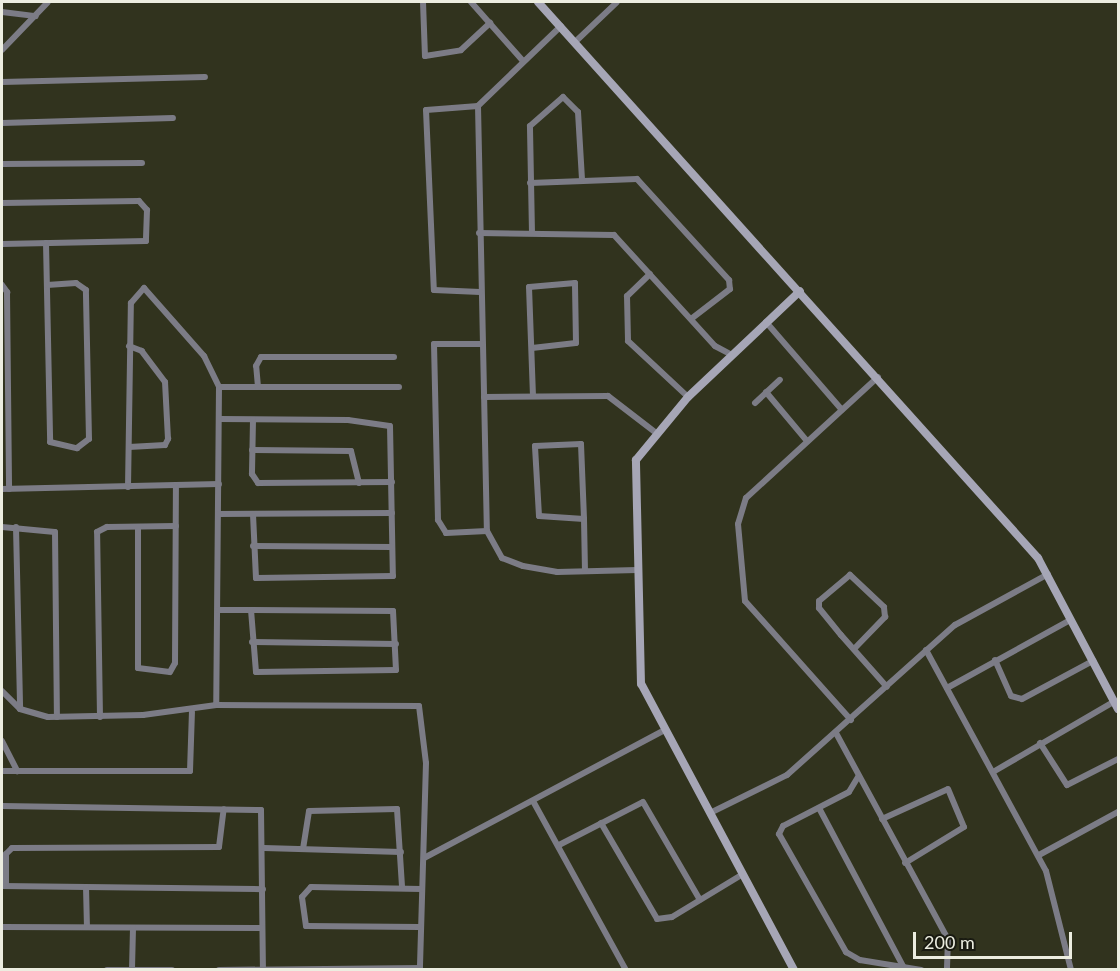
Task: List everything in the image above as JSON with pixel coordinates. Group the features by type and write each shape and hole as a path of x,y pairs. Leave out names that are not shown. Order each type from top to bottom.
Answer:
{"street":[{"path":"2,50 48,2"},
{"path":"423,2 425,56 461,50 490,23"},
{"path":"471,2 523,62"},
{"path":"538,2 878,377 1048,574 1070,620 1117,705 1041,744 993,772"},
{"path":"574,43 617,2"},
{"path":"2,12 36,16"},
{"path":"480,292 434,290 426,110 478,106 561,26"},
{"path":"2,82 205,77"},
{"path":"532,234 530,126 563,97 578,112 582,180"},
{"path":"478,106 478,233 487,531 497,553 512,562 548,571 637,570"},
{"path":"2,123 173,118"},
{"path":"2,164 142,163"},
{"path":"531,183 637,179 729,280 729,289 691,319"},
{"path":"2,204 139,201 146,205 146,241 2,244"},
{"path":"478,233 614,235 715,346 732,355"},
{"path":"46,243 50,442 84,446 89,439 86,290 76,283 47,285"},
{"path":"650,274 627,296 628,341 688,397"},
{"path":"532,348 576,343 575,283 529,287 532,396"},
{"path":"2,285 7,292 5,489 219,484"},
{"path":"128,487 131,303 144,288 204,357 219,387 216,705"},
{"path":"794,969 663,731 641,684 636,460 688,397 800,291"},
{"path":"766,322 842,410"},
{"path":"482,344 434,344 438,520 446,533 487,531"},
{"path":"129,346 142,351 165,382 168,439 165,445 129,447"},
{"path":"258,387 256,366 261,357 394,357"},
{"path":"851,720 748,606 740,585 742,504 878,377"},
{"path":"754,403 780,380"},
{"path":"219,387 399,387"},
{"path":"766,392 807,441"},
{"path":"484,397 608,396 656,433"},
{"path":"219,419 386,422 390,426 392,577 258,579 253,546 253,515"},
{"path":"253,420 252,477 261,484 392,482"},
{"path":"584,519 539,516 534,446 581,444 584,519 585,570"},
{"path":"252,450 351,451 359,483"},
{"path":"138,528 137,663 142,672 167,673 175,663 176,486"},
{"path":"218,514 392,513"},
{"path":"100,717 97,532 107,527 176,526"},
{"path":"2,527 55,532 57,717"},
{"path":"16,527 20,709"},
{"path":"253,546 392,548"},
{"path":"710,813 787,775 955,625 1048,574"},
{"path":"854,649 885,617 884,607 850,575 819,601 819,608 854,649 887,687"},
{"path":"218,610 251,610 393,611 396,670 388,674 258,673 252,642 251,610"},
{"path":"947,688 1070,620"},
{"path":"252,642 396,644"},
{"path":"926,650 1039,855 1056,896 1071,969"},
{"path":"995,660 1011,696 1022,699 1093,661"},
{"path":"2,691 20,709 57,717 192,712 216,705 419,706 426,763 424,858 419,927 420,969 219,969"},
{"path":"2,771 190,771 192,712"},
{"path":"424,858 663,731"},
{"path":"836,733 948,939 947,969"},
{"path":"2,741 17,771"},
{"path":"1041,744 1067,785 1119,759"},
{"path":"858,777 853,789 783,826 779,834 846,952 921,969"},
{"path":"882,819 948,789 964,827 905,862"},
{"path":"533,801 559,844 626,969"},
{"path":"559,844 634,803 646,805 700,900"},
{"path":"2,806 261,810 264,848 263,968"},
{"path":"819,808 903,966"},
{"path":"224,809 219,847 12,848 6,854 4,886 263,889"},
{"path":"303,849 309,811 397,809 402,888"},
{"path":"1039,855 1119,812"},
{"path":"601,823 654,917 666,919 742,874"},
{"path":"264,848 401,852"},
{"path":"86,887 87,927"},
{"path":"419,927 304,923 302,897 311,887 421,889"},
{"path":"2,927 262,928"},
{"path":"132,969 133,928"},
{"path":"107,969 172,969"}]}
